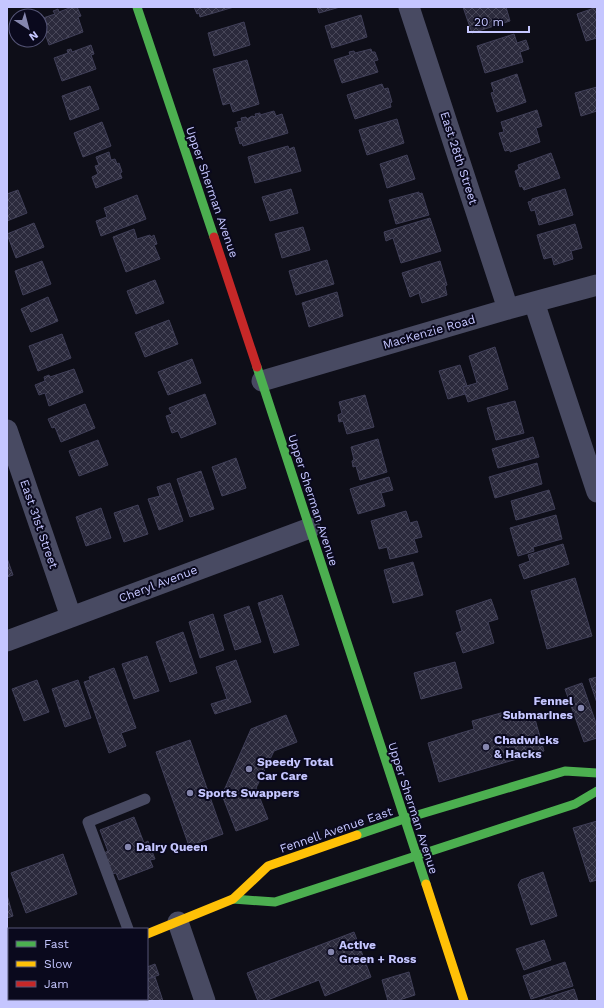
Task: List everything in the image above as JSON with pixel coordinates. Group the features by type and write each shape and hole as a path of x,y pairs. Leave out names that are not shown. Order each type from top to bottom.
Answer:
{"main road":[{"name":"Upper Sherman Avenue","path":"137,7 262,381 415,856 464,1001"},
{"name":"Fennell Avenue East","path":"148,934 233,899 268,866 404,819 565,771 597,773"},
{"name":"Fennell Avenue East","path":"233,899 275,902 575,804 597,791"}],"street":[{"name":"East 28th Street","path":"409,7 508,309"},
{"name":"MacKenzie Road","path":"262,381 597,284"},
{"path":"534,302 597,492"},
{"name":"East 31st Street","path":"7,430 71,617"},
{"name":"Cheryl Avenue","path":"7,641 310,528"},
{"path":"178,922 205,1001"}],"lane":[{"path":"128,928 88,822 145,800"}],"building":[{"path":"72,7 77,7 81,16 78,17 83,32 49,45 48,16 55,14 53,11 58,9 59,12"},
{"path":"194,7 234,7 200,17 199,13 197,14"},
{"path":"317,7 340,7 319,13"},
{"path":"463,7 506,7 510,21 472,33"},
{"path":"597,7 597,38 586,41 577,14"},
{"path":"361,15 367,37 332,48 325,26"},
{"path":"244,22 250,45 214,56 208,33"},
{"path":"514,34 517,43 526,40 529,49 520,52 523,62 485,73 477,46"},
{"path":"91,45 94,54 91,55 96,69 62,81 54,58 68,53 67,50 71,49 72,52"},
{"path":"371,49 372,52 375,52 378,60 374,61 378,72 342,83 334,60 350,55 349,52 354,51 355,53"},
{"path":"247,60 259,104 233,112 230,103 223,105 213,69"},
{"path":"517,74 526,102 497,112 491,93 494,92 491,83"},
{"path":"382,84 384,89 388,88 392,102 390,103 391,107 355,119 347,95"},
{"path":"90,86 99,109 70,120 62,96"},
{"path":"597,87 597,111 581,116 575,93"},
{"path":"537,110 542,126 536,128 540,142 510,152 510,150 505,151 499,133 504,132 501,122"},
{"path":"274,111 276,116 282,114 288,133 243,146 242,143 240,144 235,128 239,127 237,122 242,121 241,118 246,117 247,119 252,116 256,117 255,114 260,113 260,115"},
{"path":"397,119 404,143 367,155 359,130"},
{"path":"102,122 111,146 83,157 74,133"},
{"path":"288,146 289,149 294,147 301,171 255,183 248,157"},
{"path":"109,152 111,160 115,159 117,164 119,163 122,178 96,188 92,177 98,174 95,166 99,165 96,157"},
{"path":"551,153 560,178 524,190 522,186 520,187 515,171 519,169 518,165"},
{"path":"407,155 415,179 387,188 380,164"},
{"path":"291,189 298,213 270,221 262,197"},
{"path":"565,189 573,215 539,225 535,210 531,211 528,202 532,201 532,199"},
{"path":"18,190 27,213 7,221 7,194"},
{"path":"419,192 419,194 422,193 429,215 396,224 389,200"},
{"path":"137,195 146,219 101,236 96,221 107,217 104,208"},
{"path":"430,218 441,251 401,263 393,238 386,241 384,232"},
{"path":"34,223 44,247 16,258 7,234"},
{"path":"575,224 582,248 571,251 573,259 554,265 552,257 544,259 537,235"},
{"path":"303,227 310,250 282,258 275,234"},
{"path":"134,229 137,239 150,235 151,237 154,235 157,244 154,245 160,259 126,272 113,237"},
{"path":"327,260 334,284 296,295 289,271"},
{"path":"42,261 51,284 23,295 15,271"},
{"path":"440,261 447,285 445,286 447,295 422,303 419,293 410,297 402,273"},
{"path":"155,280 164,303 136,314 127,291"},
{"path":"337,292 343,316 309,327 302,303"},
{"path":"48,297 58,321 31,332 21,309"},
{"path":"169,320 178,344 145,357 135,333"},
{"path":"62,334 71,358 38,371 29,346"},
{"path":"495,347 508,389 468,402 463,387 477,383 469,356"},
{"path":"192,359 201,383 168,395 158,372"},
{"path":"460,365 467,386 463,387 465,394 448,399 439,371"},
{"path":"74,369 83,392 49,406 45,393 39,395 35,385 45,381 44,377 49,375 50,377"},
{"path":"205,394 216,424 181,438 178,431 172,433 166,416 172,414 169,408"},
{"path":"365,395 374,427 347,434 343,421 339,422 338,415 342,413 339,402"},
{"path":"515,401 524,433 496,440 487,408"},
{"path":"85,404 95,428 61,442 55,427 52,428 48,419"},
{"path":"533,437 539,457 498,468 492,449"},
{"path":"378,439 387,472 360,480 356,466 353,467 352,461 354,460 351,447"},
{"path":"98,440 108,465 79,476 69,451"},
{"path":"236,458 246,488 222,496 212,467"},
{"path":"537,463 542,484 495,498 489,477"},
{"path":"201,471 214,509 190,517 177,479"},
{"path":"389,477 393,490 381,493 385,506 358,514 350,489"},
{"path":"170,483 183,521 159,530 148,499 160,496 157,487"},
{"path":"549,490 555,509 516,520 511,501"},
{"path":"138,505 148,534 124,542 114,513"},
{"path":"101,508 111,538 86,546 76,517"},
{"path":"406,511 410,523 417,521 422,537 414,539 418,552 390,559 387,547 379,549 371,521"},
{"path":"556,515 562,539 533,547 534,551 518,556 510,528"},
{"path":"563,544 569,564 524,579 519,565 530,561 528,555"},
{"path":"7,558 13,575 7,577"},
{"path":"413,562 423,595 393,603 384,570"},
{"path":"575,578 592,636 547,649 531,591"},
{"path":"282,595 299,645 274,653 258,603"},
{"path":"491,599 498,619 488,622 494,643 463,653 456,633 462,631 456,611"},
{"path":"249,606 261,642 235,650 224,615"},
{"path":"213,614 224,650 200,658 189,622"},
{"path":"183,632 197,673 170,682 156,642"},
{"path":"147,656 159,691 134,699 122,664"},
{"path":"236,660 251,702 215,714 211,704 227,699 216,667"},
{"path":"455,662 462,688 421,699 414,673"},
{"path":"114,668 136,728 121,733 126,746 109,753 84,682 90,680 89,677"},
{"path":"597,677 597,703 589,679"},
{"path":"37,680 49,712 24,721 12,689"},
{"path":"78,680 91,718 65,727 52,689"},
{"name":"Fennel Submarines","path":"582,683 597,726 597,738 584,742 565,689"},
{"name":"Chadwicks & Hacks","path":"508,711 510,718 533,712 544,751 439,782 428,743 474,729 472,721"},
{"name":"Speedy Total Car Care","path":"286,715 297,742 274,751 256,788 268,819 236,831 222,795 251,729"},
{"name":"Sports Swappers","path":"190,740 223,834 189,846 156,752"},
{"name":"Dairy Queen","path":"134,817 144,843 148,841 155,859 150,860 153,867 119,880 116,873 112,874 104,853 108,851 100,830"},
{"path":"597,821 597,880 590,882 573,828"},
{"path":"63,854 77,894 26,913 11,873"},
{"path":"543,872 557,916 531,925 518,885 521,880"},
{"path":"7,895 13,916 7,918"},
{"name":"Active Green + Ross","path":"354,932 371,977 325,996 319,980 265,1001 258,1001 247,973"},
{"path":"544,940 551,960 524,970 516,949"},
{"path":"565,962 573,986 531,999 523,976"},
{"path":"155,964 159,975 148,979 148,967"},
{"path":"409,972 415,995 396,1001 388,1001 382,980"},
{"path":"155,977 163,1001 134,1001 148,1000 148,979"},
{"path":"574,989 578,1001 537,1001"}],"traffic: fast":[{"path":"137,7 214,237"},
{"path":"257,367 426,884"},
{"path":"357,835 404,819 565,771 597,773"},
{"path":"233,899 275,902 575,804 597,791"}],"traffic: slow":[{"path":"148,934 233,899 268,866 357,835"},
{"path":"426,884 464,1001"}],"traffic: jam":[{"path":"214,237 257,367"}],"place":[{"name":"Fennel Submarines","path":"581,708"},
{"name":"Chadwicks & Hacks","path":"486,747"},
{"name":"Speedy Total Car Care","path":"249,769"},
{"name":"Sports Swappers","path":"190,793"},
{"name":"Dairy Queen","path":"128,847"},
{"name":"Active Green + Ross","path":"331,952"}]}
